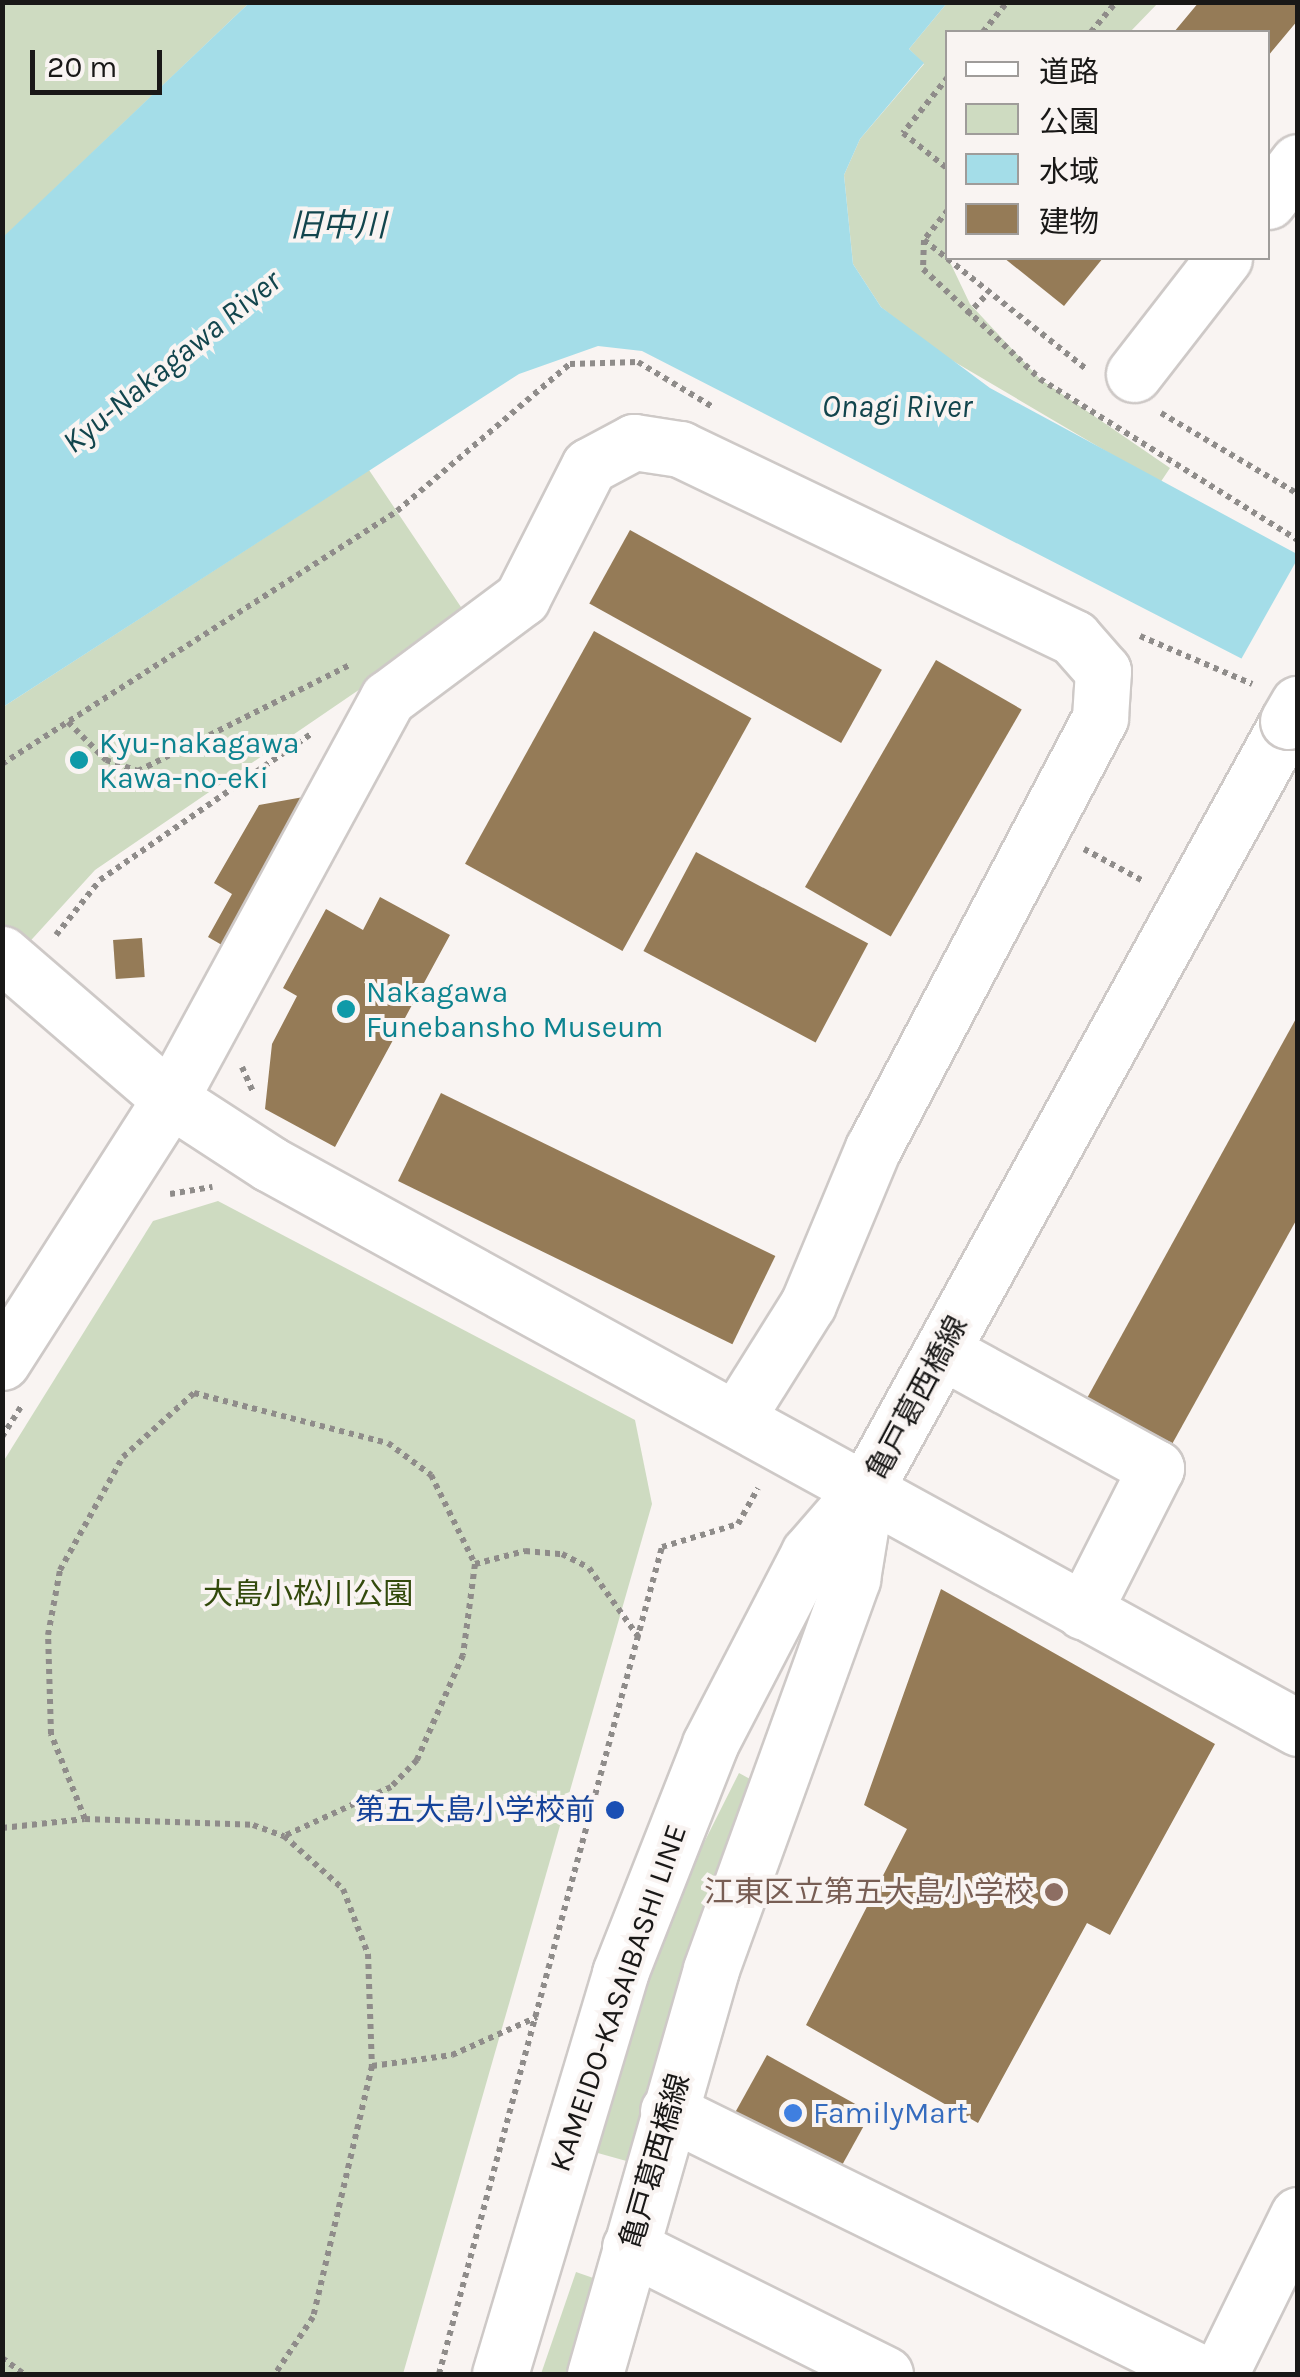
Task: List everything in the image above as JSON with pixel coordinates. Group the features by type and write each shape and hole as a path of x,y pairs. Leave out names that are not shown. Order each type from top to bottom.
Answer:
{"street":[{"path":"1270,198 1298,162"},
{"path":"1134,374 1222,260"},
{"path":"18,1375 388,698 522,598 588,466 634,442 680,449 1074,638 1103,671 1100,718 872,1148 808,1304 739,1414"},
{"name":"亀戸葛西橋線","path":"594,2374 668,2110 852,1579 868,1486 1290,727"},
{"path":"11,961 170,1099 270,1164 739,1414 1083,1612 1298,1728"},
{"path":"942,1351 1156,1468 1083,1612"},
{"name":"KAMEIDO-KASAIBASHI LINE","path":"500,2374 570,2131 642,1908 710,1744 809,1553 868,1486"},
{"path":"668,2110 1203,2374"},
{"path":"570,2131 580,2184 596,2195 628,2199 646,2187"},
{"path":"1220,2374 1298,2215"},
{"path":"526,2278 552,2248 581,2240 608,2248 884,2374"}],"path":[{"path":"985,30 1007,2"},
{"path":"1093,30 1116,2"},
{"path":"945,81 902,134 945,167"},
{"path":"945,214 924,240 923,269 967,315 1170,468 1298,540"},
{"path":"924,240 945,257"},
{"path":"948,260 986,291 967,315"},
{"path":"2,764 396,511"},
{"path":"68,722 106,760 138,770 360,660"},
{"path":"11,961 100,880 321,727"},
{"path":"162,1199 212,1186 229,1196"},
{"path":"2,1437 18,1375"},
{"path":"85,1819 51,1734 48,1635 60,1570 122,1457 194,1393 388,1444 431,1475 475,1564 464,1655 417,1760 391,1787 284,1836"},
{"path":"439,2374 662,1547 738,1524 760,1485 743,1476"},
{"path":"475,1564 525,1551 562,1554 589,1568 640,1639"},
{"path":"2,1828 85,1819 209,1820 284,1836 342,1889 356,1919 373,2000 372,2066 313,2317 275,2374"},
{"path":"372,2066 452,2056 538,2017"},
{"path":"2,2358 24,2374"}],"green space":[{"path":"3,2 249,2 249,3 3,238"},
{"path":"947,3 1158,3 1132,30 945,30 945,260 949,260 970,304 1040,379 1170,468 1160,483 936,351 881,307 853,264 844,175 860,139 924,64 909,49"},
{"path":"369,470 467,616 95,870 3,971 3,707"},
{"name":"大島小松川公園","path":"218,1201 635,1420 652,1504 403,2374 3,2374 3,1462 153,1221"},
{"path":"739,1773 750,1779 694,1932 630,2162 587,2150 645,1960"},
{"path":"576,2272 599,2280 586,2321 566,2374 541,2374"}],"water":[{"name":"旧中川","path":"249,3 947,3 909,49 924,63 860,139 844,175 853,264 881,307 990,388 1297,554 1297,687 642,351 598,346 519,374 3,707 2,238"}],"pier":[{"path":"1298,558 1298,692 1239,663"}],"building":[{"path":"1199,2 1298,2 1298,20 1270,54 1270,30 1176,30"},
{"path":"1006,260 1101,260 1064,306"},
{"path":"630,530 882,670 841,743 589,603"},
{"path":"594,631 751,718 622,951 465,864"},
{"path":"936,660 1022,709 891,936 805,887"},
{"path":"309,796 234,952 208,937 232,894 214,883 259,805"},
{"path":"696,852 868,944 816,1042 643,951"},
{"path":"380,897 450,935 335,1147 265,1109 272,1044 297,996 283,988 326,909 363,930"},
{"path":"142,938 145,977 116,979 113,940"},
{"path":"1298,1015 1298,1217 1171,1446 1086,1400"},
{"path":"441,1093 775,1256 732,1344 398,1181"},
{"path":"941,1589 1215,1744 1110,1935 1087,1923 978,2123 806,2025 907,1829 864,1805"},
{"path":"767,2055 871,2113 838,2172 734,2114"}],"place":[{"name":"Kyu-nakagawa Kawa-no-eki","path":"79,760"},
{"name":"Nakagawa Funebansho Museum","path":"346,1009"},
{"name":"第五大島小学校前","path":"615,1810"},
{"name":"江東区立第五大島小学校","path":"1054,1892"},
{"name":"FamilyMart","path":"793,2113"}],"water label":[{"name":"Kyu-Nakagawa River","path":"172,362"},
{"name":"Onagi River","path":"897,407"}]}
